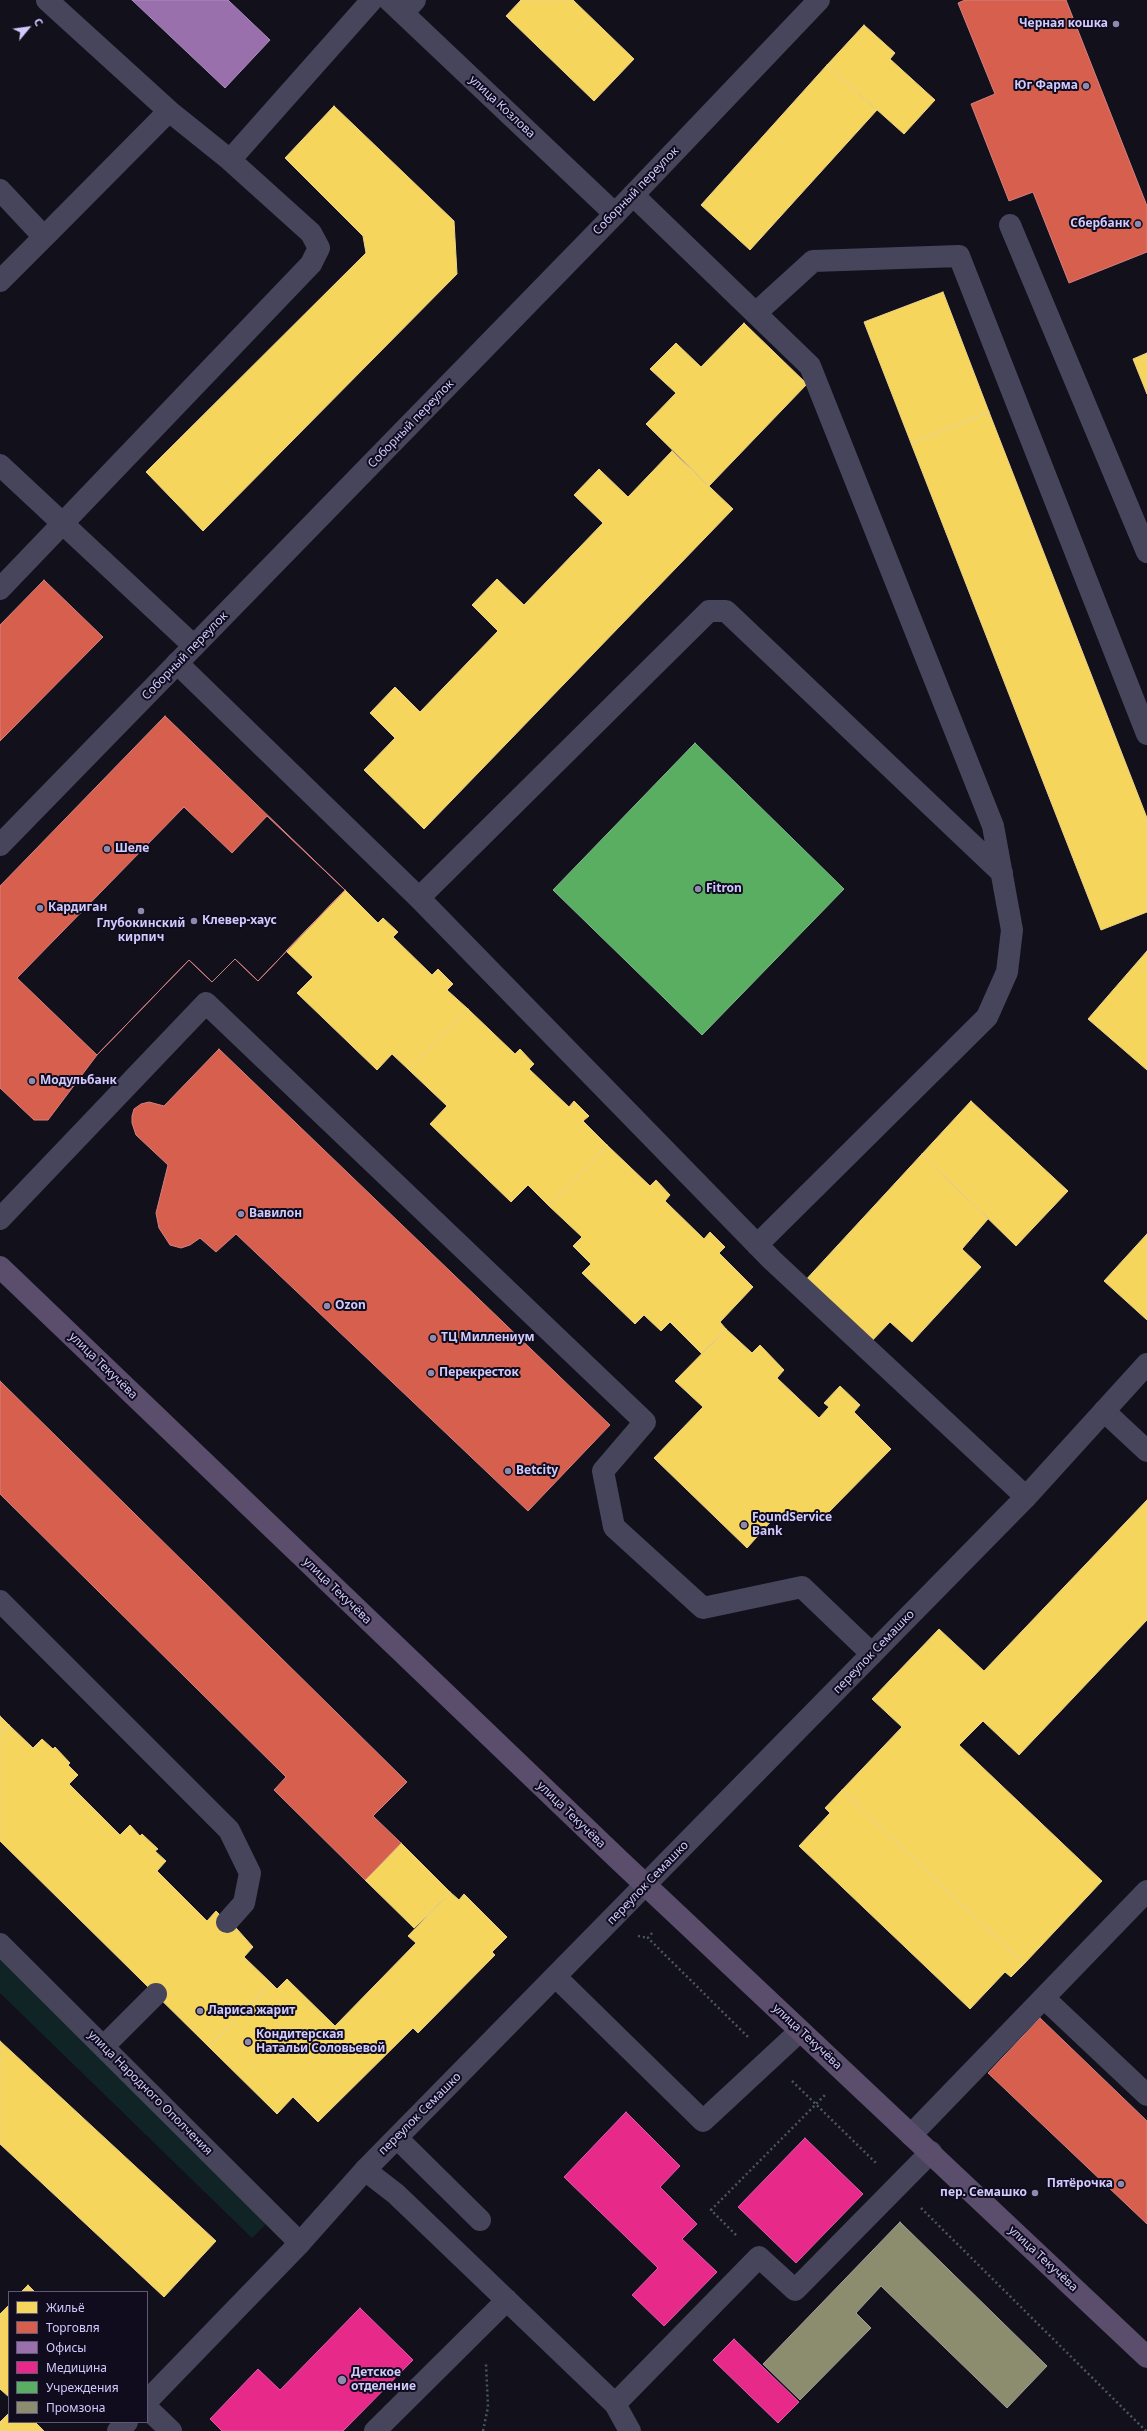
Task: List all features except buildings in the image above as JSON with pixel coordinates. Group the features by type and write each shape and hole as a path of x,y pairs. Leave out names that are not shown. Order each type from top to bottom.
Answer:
{"main road":[{"name":"улица Текучёва","path":"0,1267 646,1885 1147,2357"}],"street":[{"path":"0,589 311,264 319,248 311,233 230,160 169,111 47,0"},
{"path":"230,160 372,0"},
{"name":"Соборный переулок","path":"0,845 615,214 819,0"},
{"name":"улица Козлова","path":"402,4 615,214"},
{"path":"0,281 169,111"},
{"path":"0,190 44,237"},
{"path":"633,195 756,312 810,366 993,826 1012,930 1007,972 987,1017 757,1245"},
{"path":"1010,225 1147,552"},
{"path":"756,312 814,261 959,256 1147,734"},
{"path":"0,465 194,646"},
{"path":"419,898 708,611 726,611 1002,873"},
{"path":"177,664 419,898 757,1245 1026,1497"},
{"path":"0,1219 206,1003 645,1422 603,1471 614,1527 703,1608 802,1587 872,1654"},
{"name":"переулок Семашко","path":"148,2400 300,2243 365,2170 1026,1497 1147,1364"},
{"path":"1104,1411 1147,1451"},
{"path":"0,1601 229,1830 250,1873 244,1903 227,1922"},
{"path":"911,2135 1147,1891"},
{"name":"улица Народного Ополчения","path":"0,1944 300,2243"},
{"path":"556,1977 703,2121 800,2031"},
{"path":"104,2046 156,1994"},
{"path":"1044,1998 1147,2095"},
{"path":"397,2138 480,2220"},
{"path":"615,2404 759,2257 795,2290 931,2152"},
{"path":"365,2170 396,2194 615,2404 630,2431"},
{"path":"375,2431 507,2300"},
{"path":"148,2409 171,2431"},
{"path":"118,2431 126,2423"}],"path":[{"path":"759,2257 711,2210 846,2074"},
{"path":"475,2331 487,2366 488,2407 482,2431"}],"green space":[{"path":"0,1956 270,2220 252,2238 0,1993"}],"place":[{"name":"Черная кошка","path":"1116,24"},
{"name":"Юг Фарма","path":"1086,86"},
{"name":"Сбербанк","path":"1138,224"},
{"name":"Шеле","path":"107,849"},
{"name":"Fitron","path":"698,889"},
{"name":"Кардиган","path":"40,908"},
{"name":"Глубокинский кирпич","path":"141,911"},
{"name":"Клевер-хаус","path":"194,921"},
{"name":"Модульбанк","path":"32,1081"},
{"name":"Вавилон","path":"241,1214"},
{"name":"Ozon","path":"327,1306"},
{"name":"ТЦ Миллениум","path":"433,1338"},
{"name":"Перекресток","path":"431,1373"},
{"name":"Betcity","path":"508,1471"},
{"name":"FoundService Bank","path":"744,1525"},
{"name":"Лариса жарит","path":"200,2011"},
{"name":"Кондитерская Натальи Соловьевой","path":"248,2042"},
{"name":"Пятёрочка","path":"1121,2184"},
{"name":"пер. Семашко","path":"1035,2193"},
{"name":"Детское отделение","path":"342,2380"}]}
